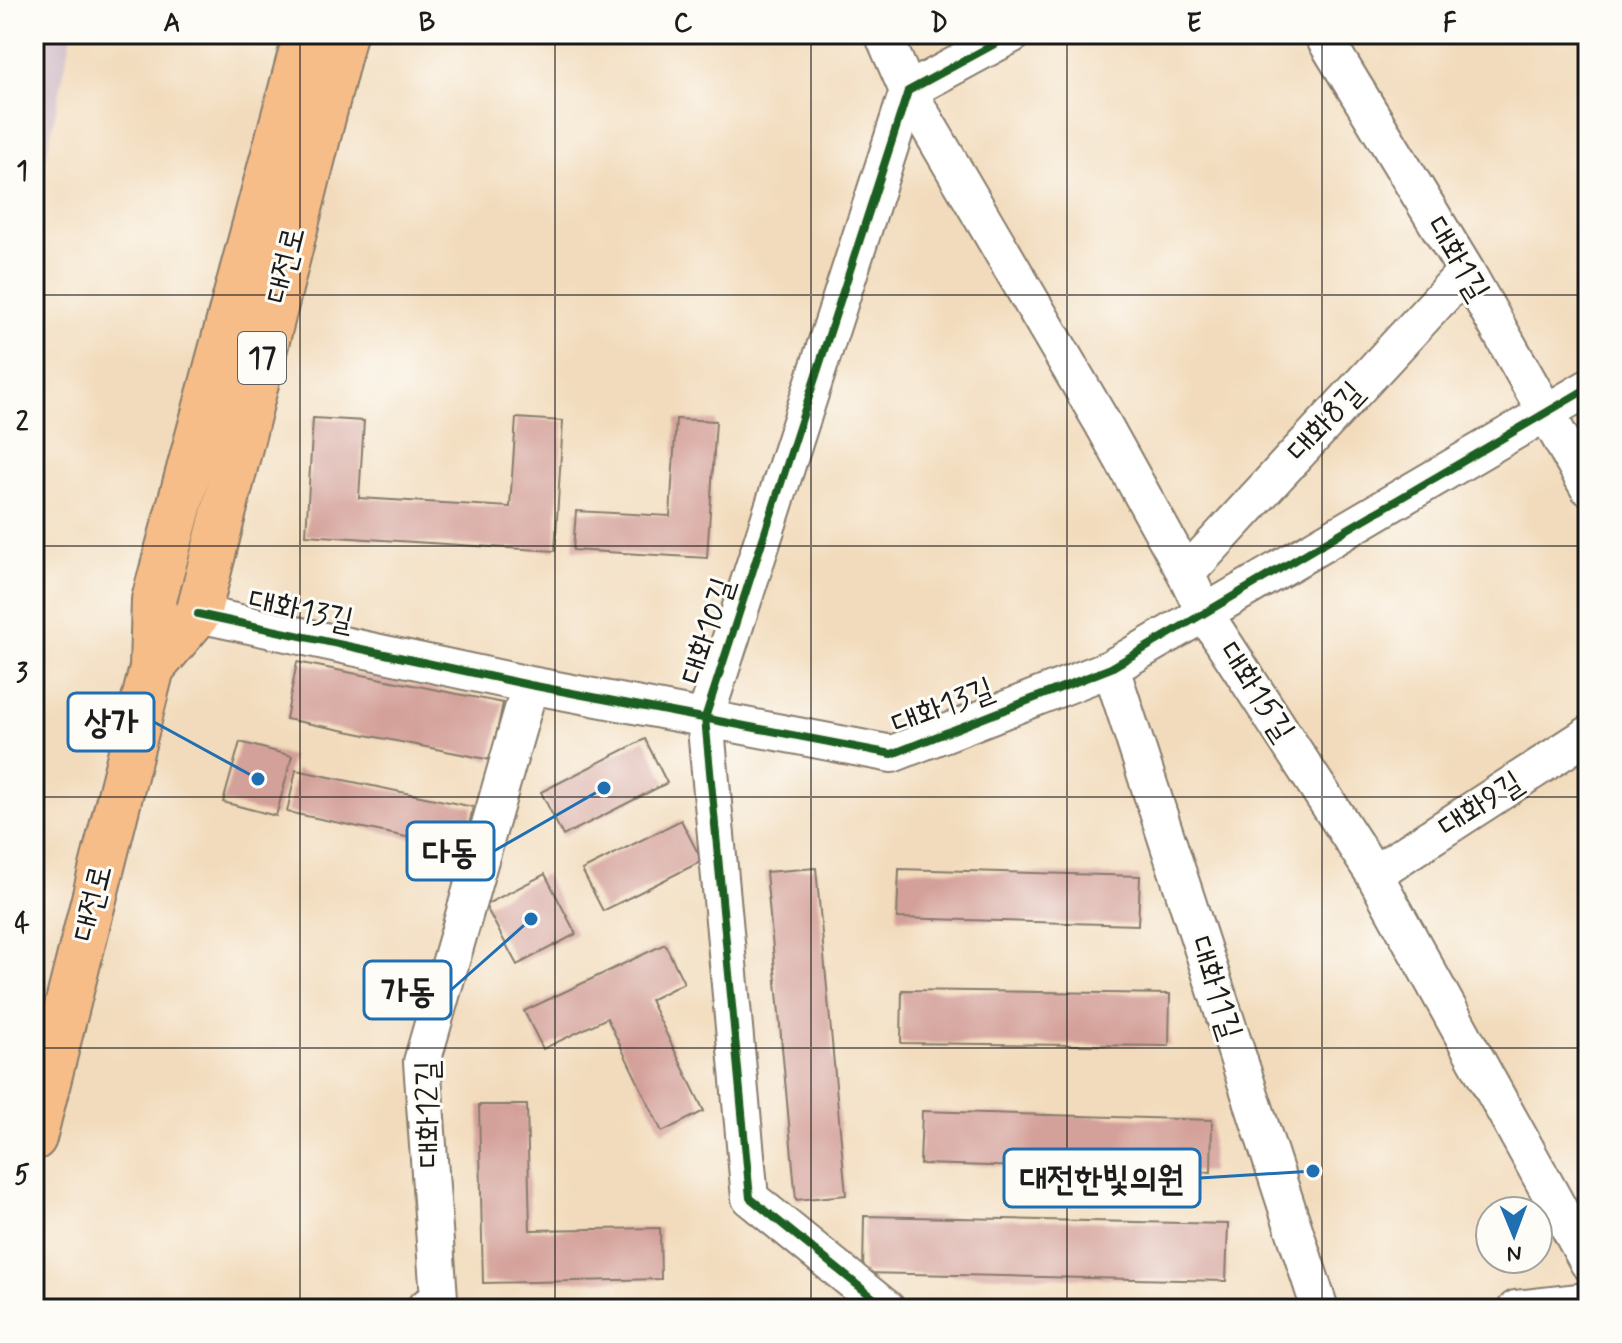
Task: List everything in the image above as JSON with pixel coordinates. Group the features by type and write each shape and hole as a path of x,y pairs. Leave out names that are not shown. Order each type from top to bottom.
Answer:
{"main road":[{"name":"대전로","path":"34,1138 152,668 154,600 306,34"},
{"name":"대전로","path":"152,668 198,614 344,34"}],"street":[{"name":"대화15길","path":"883,34 908,91 1103,424 1205,614 1374,874 1588,1262"},
{"path":"908,91 1013,34"},
{"name":"대화1길","path":"1322,34 1466,271 1588,487"},
{"name":"대화10길","path":"887,1309 750,1198 705,718 908,91"},
{"name":"대화8길","path":"1186,574 1466,271"},
{"name":"대화13길","path":"198,614 530,685 892,754 1111,668 1588,388"},
{"name":"대화11길","path":"1111,668 1320,1309"},
{"name":"대화12길","path":"424,1309 439,1298 422,1062 530,685"},
{"name":"대화9길","path":"1374,874 1588,735"},
{"path":"1516,1309 1588,1301"}],"shaded area":[{"path":"34,34 72,34 34,214"}],"building":[{"path":"313,418 364,421 359,498 510,507 516,418 563,421 555,551 306,535"},
{"path":"676,419 716,421 707,558 573,550 576,511 670,516"},
{"path":"297,662 503,703 491,760 286,719"},
{"path":"645,739 667,783 563,836 541,792"},
{"path":"240,742 292,756 276,816 223,802"},
{"path":"296,770 473,807 464,849 287,812"},
{"path":"681,820 702,861 603,911 582,870"},
{"path":"816,868 846,1195 796,1200 766,872"},
{"path":"899,869 1140,876 1138,925 897,918"},
{"path":"545,874 576,934 517,965 485,905"},
{"path":"665,944 684,983 650,1000 704,1111 662,1132 607,1018 543,1049 524,1011"},
{"path":"902,990 1170,994 1169,1046 901,1043"},
{"path":"479,1105 527,1105 530,1230 660,1228 661,1279 483,1283"},
{"path":"922,1111 1212,1120 1211,1172 920,1164"},
{"path":"864,1216 1228,1224 1226,1281 863,1273"}],"cycle path":[{"path":"887,1309 750,1198 705,718 908,91 1013,34"},
{"path":"198,614 530,685 892,754 1111,668 1588,388"}],"place":[{"name":"상가","path":"258,779"},
{"name":"다동","path":"604,788"},
{"name":"가동","path":"531,919"},
{"name":"대전한빛의원","path":"1313,1171"}]}
